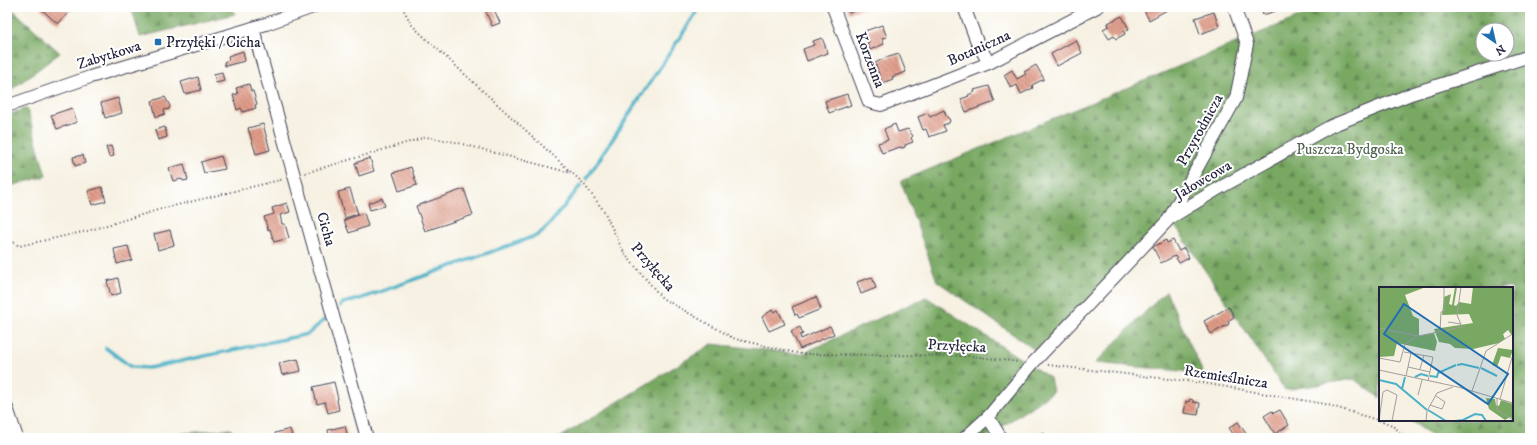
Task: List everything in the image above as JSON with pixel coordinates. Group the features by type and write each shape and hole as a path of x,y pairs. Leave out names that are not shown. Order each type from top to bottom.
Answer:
{"street":[{"name":"Zabytkowa","path":"7,106 90,77 253,28 313,7"},
{"name":"Korzenna","path":"833,7 869,102"},
{"path":"964,7 977,42 989,63"},
{"name":"Botaniczna","path":"869,102 881,105 989,63 1097,7"},
{"name":"Przyrodnicza","path":"1170,218 1236,98 1247,44 1234,7"},
{"name":"Cicha","path":"253,28 367,438"},
{"name":"Jałowcowa","path":"965,438 988,417 1033,363 1170,218 1216,190 1331,126 1411,94 1530,56"},
{"path":"7,408 17,438"},
{"path":"988,417 1001,438"}],"path":[{"name":"Przyłęcka","path":"402,7 412,25 421,34 583,183 604,211 624,253 662,298 735,339 800,354 971,356 1033,363"},
{"name":"Rzemieślnicza","path":"1033,363 1203,383 1325,404 1379,421"},
{"name":"Rzemieślnicza","path":"1380,421 1390,424 1408,438"}],"green space":[{"path":"7,7 10,7 60,53 7,93"},
{"path":"131,7 233,7 235,14 140,37"},
{"name":"Puszcza Bydgoska","path":"1323,7 1530,7 1530,438 1435,438 1411,421 1513,421 1513,287 1379,287 1379,397 1354,379 1285,390 1170,218 1038,352 937,281 901,181"},
{"path":"27,108 46,176 7,187 7,115"},
{"path":"1166,291 1203,373 1095,363"},
{"path":"926,297 1050,378 1053,392 985,438 559,438 712,344 801,354"},
{"path":"231,429 233,438 163,438 162,435"}],"building":[{"path":"39,7 63,7 69,12 58,24"},
{"path":"484,7 493,7 500,23 492,26"},
{"path":"846,7 866,7 849,13"},
{"path":"1142,7 1166,7 1167,10 1149,20"},
{"path":"1261,7 1275,7 1276,11 1263,15"},
{"path":"1214,12 1219,27 1200,34 1195,18"},
{"path":"1122,16 1129,29 1124,31 1125,34 1116,39 1114,36 1109,39 1103,29 1109,26 1108,23"},
{"path":"882,25 887,37 882,38 884,44 870,50 865,31"},
{"path":"822,38 828,53 807,61 803,49 814,45 813,41"},
{"path":"1076,40 1082,53 1057,66 1051,54"},
{"path":"243,51 245,61 225,66 224,62 229,60 228,56"},
{"path":"899,54 906,72 892,77 893,79 882,83 875,63 887,57"},
{"path":"1036,65 1044,79 1032,85 1033,88 1021,94 1017,85 1011,88 1004,75 1012,70 1017,79 1026,74 1024,72"},
{"path":"222,72 224,81 216,83 214,74"},
{"path":"198,77 201,90 185,94 181,82"},
{"path":"249,84 257,104 255,105 256,108 243,112 241,108 237,110 233,95 238,94 236,88"},
{"path":"989,86 995,102 966,112 961,99 975,92 974,90"},
{"path":"847,94 851,105 829,113 825,101"},
{"path":"165,97 170,106 169,109 164,110 165,114 156,117 152,101"},
{"path":"118,98 122,113 105,118 101,103"},
{"path":"72,108 77,122 57,129 51,115"},
{"path":"944,110 946,116 950,120 949,123 943,125 946,131 929,137 926,129 923,130 918,117 928,113 930,117"},
{"path":"263,124 270,150 256,154 248,128"},
{"path":"895,124 898,132 908,129 913,136 911,138 913,142 905,145 905,147 900,147 882,153 878,143 888,140 884,129"},
{"path":"165,127 167,137 158,140 155,130"},
{"path":"111,146 114,156 109,157 106,147"},
{"path":"83,155 85,163 75,166 73,157"},
{"path":"221,156 225,169 204,173 201,162"},
{"path":"370,158 374,171 359,176 355,163"},
{"path":"184,164 188,180 183,181 182,179 173,181 169,168"},
{"path":"411,167 417,185 399,191 393,173"},
{"path":"102,187 106,201 92,205 88,191"},
{"path":"350,189 358,214 345,218 338,192"},
{"path":"464,189 473,215 425,231 416,206"},
{"path":"382,198 385,206 370,210 368,203"},
{"path":"287,203 290,212 280,215 282,224 285,224 289,238 274,242 264,217 274,214 272,208"},
{"path":"364,213 368,226 349,233 344,220"},
{"path":"170,230 174,245 158,250 154,234"},
{"path":"1166,240 1167,243 1173,240 1179,251 1184,248 1189,258 1179,263 1175,256 1161,263 1153,247"},
{"path":"128,246 132,260 117,264 114,249"},
{"path":"872,277 876,288 861,294 857,282"},
{"path":"118,278 121,293 111,296 107,281"},
{"path":"816,297 821,309 799,318 797,314 795,315 792,307"},
{"path":"1229,307 1234,317 1228,321 1229,324 1211,334 1204,321"},
{"path":"772,310 774,312 778,310 785,324 769,331 762,317"},
{"path":"830,326 834,334 800,349 791,331 800,327 803,334 800,335 801,339"},
{"path":"298,359 301,371 282,375 279,363"},
{"path":"334,382 339,410 328,413 325,402 317,404 313,387"},
{"path":"1190,399 1193,400 1193,402 1200,403 1198,415 1184,413 1186,401 1189,402"},
{"path":"1280,410 1289,425 1275,434 1264,416 1272,411 1274,413"},
{"path":"1238,422 1249,438 1236,438 1229,428"},
{"path":"345,426 348,438 328,438 328,430"},
{"path":"290,429 292,436 276,438 275,433"},
{"path":"1043,432 1048,438 1033,438"}],"waterway":[{"path":"587,178 700,7"},
{"path":"340,306 343,303 360,299 538,235 549,225 581,185"},
{"path":"106,348 131,367 149,368 308,334 325,319"}],"place":[{"name":"Przyłęki / Cicha","path":"158,42"}]}
